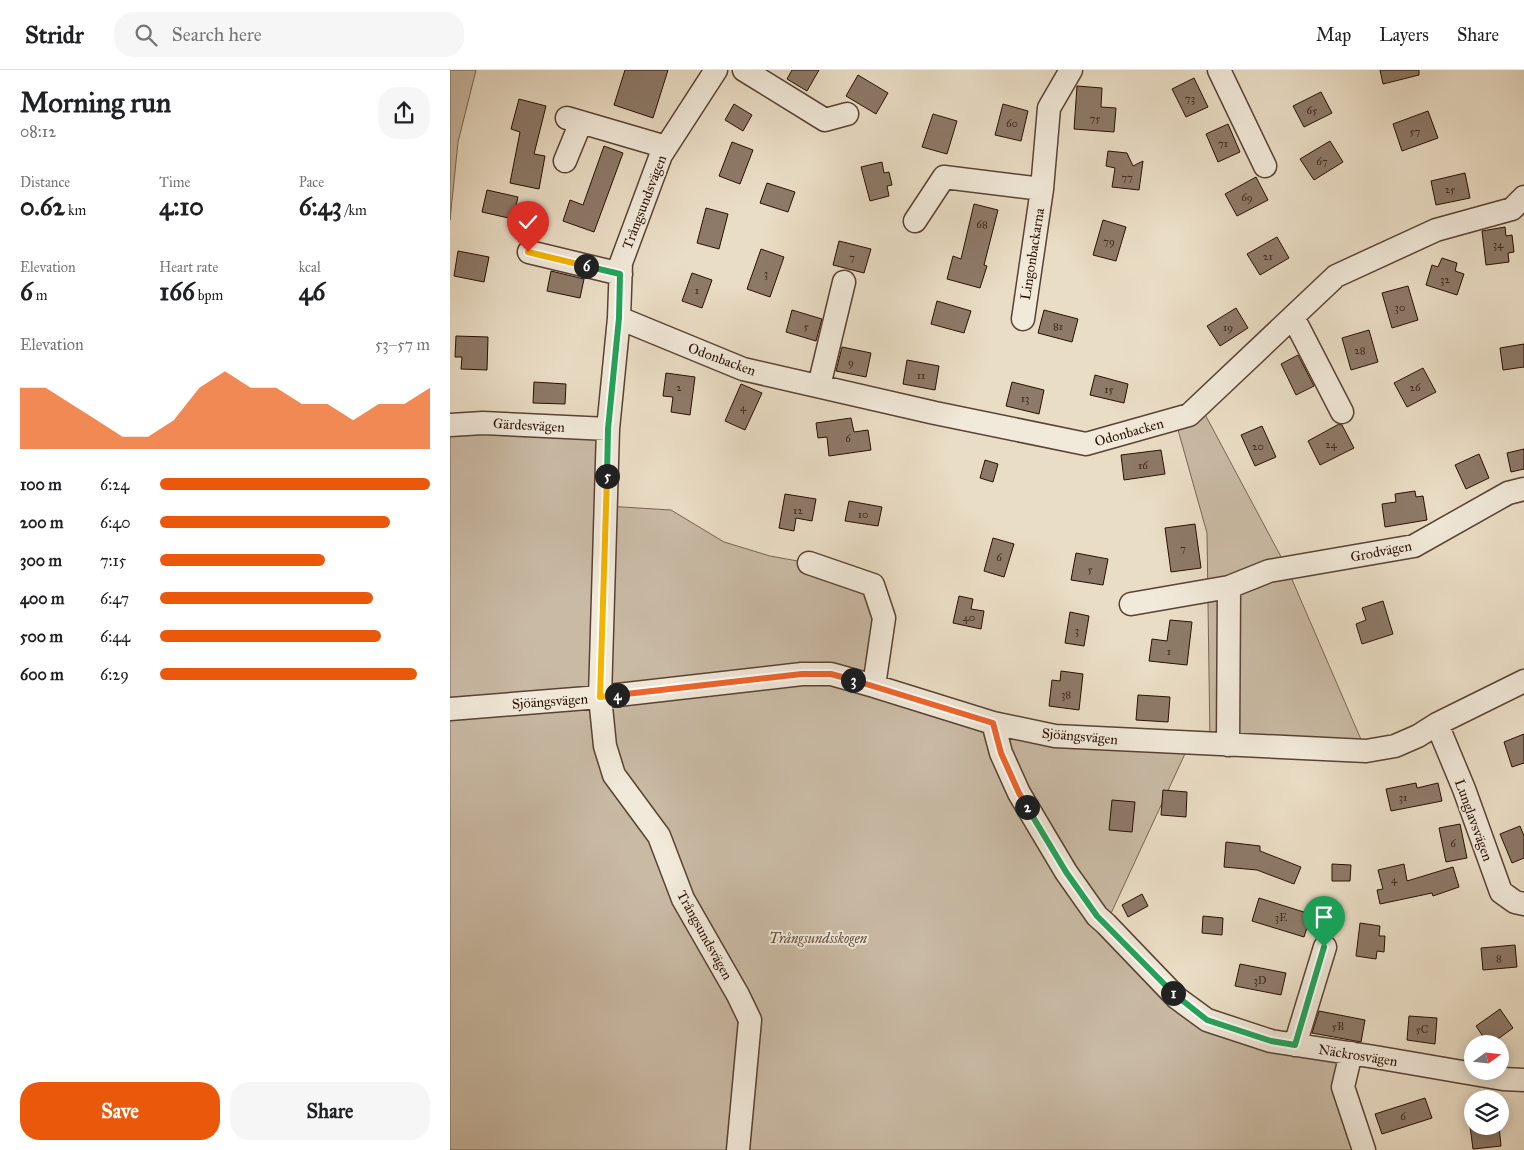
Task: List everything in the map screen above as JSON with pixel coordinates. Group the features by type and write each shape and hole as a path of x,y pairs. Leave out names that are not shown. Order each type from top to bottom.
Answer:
{"street":[{"name":"Trångsundsvägen","path":"716,70 661,155 621,263 619,318 608,429 600,697 605,746 614,775 659,836 683,899 738,995 750,1020 738,1150"},
{"path":"744,70 824,120 847,114"},
{"name":"Lingonbackarna","path":"1022,319 1042,189 1050,108 1071,70"},
{"path":"1220,70 1265,166"},
{"path":"565,161 574,120 666,147"},
{"name":"Lingonbackarna","path":"915,221 944,177 1042,189"},
{"name":"Odonbacken","path":"619,318 743,369 935,413 1086,444 1188,416 1336,276 1436,230 1512,209 1524,197"},
{"path":"528,252 620,274"},
{"path":"819,386 844,282"},
{"path":"1293,318 1342,412"},
{"name":"Gärdesvägen","path":"450,426 483,423 608,429"},
{"name":"Grodvägen","path":"1131,604 1229,587 1269,571 1414,546 1508,493 1524,489"},
{"path":"808,563 873,585 884,618 874,686"},
{"path":"1228,745 1229,587"},
{"name":"Sjöängsvägen","path":"450,709 600,697 802,674 831,674 993,723 1055,736 1366,751 1395,746 1418,736 1437,724 1524,681"},
{"name":"Näckrosvägen","path":"993,723 1001,753 1019,793 1066,872 1097,916 1177,998 1207,1020 1271,1041 1503,1079 1524,1080"},
{"name":"Lunglavsvägen","path":"1437,724 1464,790 1501,892 1515,902 1524,904"},
{"path":"1295,1045 1324,947"},
{"path":"1352,1053 1343,1087 1364,1150"}],"green space":[{"path":"450,70 476,70 458,142 450,220"},
{"path":"1200,405 1287,568 1366,751 1210,744 1207,533 1175,419"},
{"name":"Trångsundsskogen","path":"450,425 608,429 606,506 671,510 724,542 770,556 809,563 873,585 875,686 993,723 1190,743 1106,924 1207,1020 1351,1053 1343,1087 1364,1150 450,1150"}],"building":[{"path":"625,70 668,70 653,118 614,105"},
{"path":"792,70 819,70 807,91 787,79"},
{"path":"1380,70 1419,70 1419,75 1383,84"},
{"path":"858,75 888,93 876,114 846,96"},
{"path":"1194,78 1208,107 1186,117 1172,89"},
{"path":"1077,86 1102,88 1101,107 1116,108 1114,132 1074,129"},
{"path":"1321,92 1332,113 1304,127 1293,106"},
{"path":"519,99 546,106 534,154 545,156 539,189 510,183 520,132 511,129"},
{"path":"734,104 752,115 743,131 725,120"},
{"path":"1003,104 1028,111 1021,141 995,135"},
{"path":"1428,111 1438,138 1402,151 1393,124"},
{"path":"933,114 957,121 947,154 922,147"},
{"path":"1228,124 1240,152 1218,162 1206,134"},
{"path":"1330,141 1343,162 1314,180 1300,159"},
{"path":"732,142 753,150 740,184 719,176"},
{"path":"604,146 623,153 594,232 563,221 570,200 583,205"},
{"path":"1108,151 1127,153 1133,166 1143,161 1139,190 1112,187 1115,168 1106,166"},
{"path":"882,162 884,173 889,172 892,185 887,186 889,196 870,201 861,167"},
{"path":"1465,173 1470,198 1436,205 1431,181"},
{"path":"1256,177 1268,200 1237,216 1225,194"},
{"path":"767,183 795,192 788,212 760,203"},
{"path":"487,190 518,197 513,219 482,212"},
{"path":"974,204 998,210 984,265 987,266 980,288 947,279 953,256 961,259"},
{"path":"706,208 728,214 719,249 697,243"},
{"path":"1103,220 1126,227 1116,261 1093,255"},
{"path":"1505,227 1506,236 1512,235 1514,252 1508,253 1509,262 1486,265 1482,231"},
{"path":"1277,237 1289,258 1260,275 1247,254"},
{"path":"839,241 871,249 864,273 833,265"},
{"path":"761,249 784,257 770,297 747,289"},
{"path":"458,251 489,257 484,282 454,276"},
{"path":"1442,258 1457,263 1455,271 1464,274 1457,295 1426,285 1432,265 1438,267"},
{"path":"551,271 584,279 580,298 547,291"},
{"path":"692,273 712,280 702,308 682,301"},
{"path":"1408,286 1418,320 1392,328 1382,293"},
{"path":"937,301 971,311 964,333 931,324"},
{"path":"1236,308 1248,328 1220,346 1207,326"},
{"path":"792,310 822,319 816,341 786,332"},
{"path":"1044,310 1078,319 1072,342 1038,333"},
{"path":"1369,330 1378,362 1351,370 1342,338"},
{"path":"456,336 488,337 487,370 461,369 462,357 455,357"},
{"path":"1524,344 1524,367 1503,370 1500,348"},
{"path":"842,347 871,353 866,377 836,371"},
{"path":"1298,355 1314,386 1296,395 1281,364"},
{"path":"907,360 939,366 935,390 903,384"},
{"path":"1423,368 1436,392 1407,407 1394,383"},
{"path":"666,373 695,377 690,415 671,412 673,397 663,396"},
{"path":"1095,375 1128,384 1124,403 1090,395"},
{"path":"534,382 566,384 565,404 533,403"},
{"path":"1012,382 1044,390 1039,414 1006,406"},
{"path":"741,384 762,393 745,430 725,421"},
{"path":"851,418 854,432 868,430 871,450 829,456 827,437 818,438 816,423"},
{"path":"1339,424 1342,425 1354,448 1320,465 1308,441"},
{"path":"1262,426 1276,457 1255,466 1241,435"},
{"path":"1524,449 1524,469 1511,472 1507,453"},
{"path":"1161,450 1165,474 1124,480 1121,455"},
{"path":"1479,454 1489,478 1466,489 1455,465"},
{"path":"985,460 998,464 993,482 980,478"},
{"path":"1415,491 1416,497 1423,496 1427,520 1385,527 1382,504 1396,502 1395,494"},
{"path":"785,494 816,499 812,521 796,518 794,531 779,528"},
{"path":"849,501 882,507 878,526 845,521"},
{"path":"1195,524 1201,568 1171,572 1165,528"},
{"path":"993,538 1014,544 1004,577 984,571"},
{"path":"1076,553 1108,559 1103,585 1071,580"},
{"path":"959,596 973,599 971,609 984,611 981,629 953,623"},
{"path":"1383,601 1393,634 1362,644 1356,624 1366,620 1362,608"},
{"path":"1070,612 1089,616 1084,646 1065,643"},
{"path":"1170,620 1192,622 1187,665 1149,661 1152,639 1167,641"},
{"path":"1061,671 1083,674 1079,710 1049,706 1052,680 1060,681"},
{"path":"1138,695 1170,697 1168,722 1136,720"},
{"path":"1524,734 1524,763 1512,767 1504,742"},
{"path":"1416,783 1417,788 1438,783 1442,801 1391,811 1386,789"},
{"path":"1163,790 1187,792 1186,817 1161,815"},
{"path":"1112,800 1135,802 1132,832 1109,830"},
{"path":"1460,824 1467,858 1446,862 1439,828"},
{"path":"1520,826 1524,836 1524,858 1512,863 1500,834"},
{"path":"1226,842 1260,846 1260,851 1301,867 1294,884 1257,870 1224,867"},
{"path":"1332,864 1351,865 1350,881 1332,881"},
{"path":"1404,864 1407,881 1453,867 1459,887 1433,896 1432,893 1380,904 1377,890 1383,889 1378,870"},
{"path":"1142,894 1148,906 1128,917 1122,905"},
{"path":"1259,898 1323,918 1309,921 1304,937 1252,921"},
{"path":"1203,916 1223,918 1222,935 1202,933"},
{"path":"1360,923 1380,926 1379,936 1385,936 1384,952 1377,951 1376,959 1356,956"},
{"path":"1515,945 1517,967 1483,970 1481,948"},
{"path":"1240,964 1286,973 1281,995 1235,986"},
{"path":"1500,1009 1513,1028 1503,1035 1482,1035 1476,1026"},
{"path":"1319,1011 1365,1020 1361,1042 1312,1033"},
{"path":"1409,1016 1437,1018 1435,1044 1407,1040"},
{"path":"1425,1098 1432,1118 1382,1134 1375,1114"},
{"path":"1471,1135 1500,1135 1501,1146 1473,1149"}],"route":[{"path":"528,252 620,274 619,318 608,429 600,697 802,674 831,674 993,723 1001,753 1019,793 1066,872 1097,916 1177,998 1207,1020 1271,1041 1295,1045 1324,947"}]}
